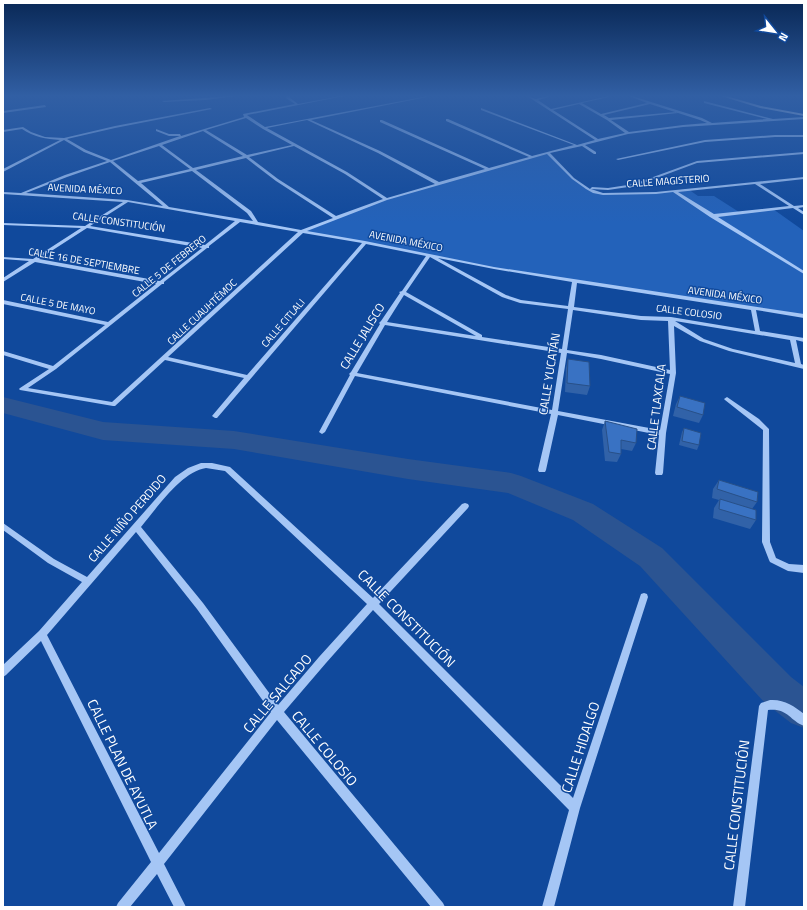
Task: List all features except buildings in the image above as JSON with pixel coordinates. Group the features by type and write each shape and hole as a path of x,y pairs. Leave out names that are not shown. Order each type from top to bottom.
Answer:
{"street":[{"path":"54,138 64,139 85,151 111,161 167,208"},
{"path":"20,194 177,138"},
{"path":"217,138 247,157 277,180 336,218"},
{"path":"282,138 346,173 386,199"},
{"path":"349,138 379,152 439,184"},
{"path":"420,138 490,170"},
{"path":"489,138 532,157"},
{"path":"558,138 576,145"},
{"path":"302,231 386,199 532,157 604,138"},
{"path":"618,159 705,141 741,138"},
{"path":"3,171 64,139"},
{"path":"582,144 595,153"},
{"path":"160,145 249,212 257,224"},
{"path":"138,183 294,145"},
{"name":"CALLE MAGISTERIO","path":"548,153 574,180 603,194 674,191 804,178"},
{"path":"586,187 606,190 632,187 662,177 680,167 697,162 804,153"},
{"path":"756,183 804,214"},
{"path":"674,191 804,273"},
{"name":"AVENIDA MÉXICO","path":"3,193 86,196 127,200 575,281 804,316"},
{"path":"3,280 127,200"},
{"path":"712,216 804,206"},
{"name":"CALLE 5 DE FEBRERO","path":"113,404 22,389 54,368 239,220"},
{"name":"CALLE CONSTITUCIÓN","path":"3,224 86,227 207,247"},
{"name":"CALLE CUAUHTÉMOC","path":"113,404 302,231"},
{"name":"CALLE CITLALI","path":"215,416 365,242"},
{"name":"CALLE JALISCO","path":"322,432 352,374 382,323 429,255"},
{"name":"CALLE COLOSIO","path":"429,255 504,296 520,301 804,340"},
{"name":"CALLE 16 DE SEPTIEMBRE","path":"3,258 34,260 162,283"},
{"name":"CALLE YUCATÁN","path":"542,470 555,412 575,281"},
{"path":"402,292 486,339"},
{"name":"CALLE 5 DE MAYO","path":"3,302 110,324"},
{"path":"753,308 758,333"},
{"path":"671,321 702,340 731,350 801,366 793,338"},
{"name":"CALLE TLAXCALA","path":"659,473 662,433 673,373 671,321"},
{"path":"382,323 564,351 631,363 673,373"},
{"path":"3,353 54,368"},
{"path":"165,358 249,377"},
{"path":"352,374 662,433"},
{"path":"727,399 735,406 758,420 766,429 766,542 774,560 788,567 804,569"},
{"name":"CALLE CONSTITUCIÓN","path":"208,464 227,469 373,604 575,808"},
{"name":"CALLE NIÑO PERDIDO","path":"3,672 42,634 178,479 195,467 208,464"},
{"name":"CALLE SALGADO","path":"122,907 157,865 277,712 373,604 465,506"},
{"path":"3,526 51,561 87,581"},
{"name":"CALLE COLOSIO","path":"136,526 200,606 277,712 439,907"},
{"name":"CALLE HIDALGO","path":"548,907 575,808 644,597"},
{"name":"CALLE PLAN DE AYUTLA","path":"42,634 157,865 180,907"},
{"name":"CALLE CONSTITUCIÓN","path":"738,907 764,706 775,703 791,710 804,722"}],"shaded area":[{"path":"548,153 574,180 598,194 656,193 688,189 698,196 714,196 739,212 773,209 804,231 804,316 494,268 302,231 386,199"}],"waterway":[{"path":"3,405 103,431 234,440 408,469 511,483 583,512 651,557 778,690 804,710"}]}
